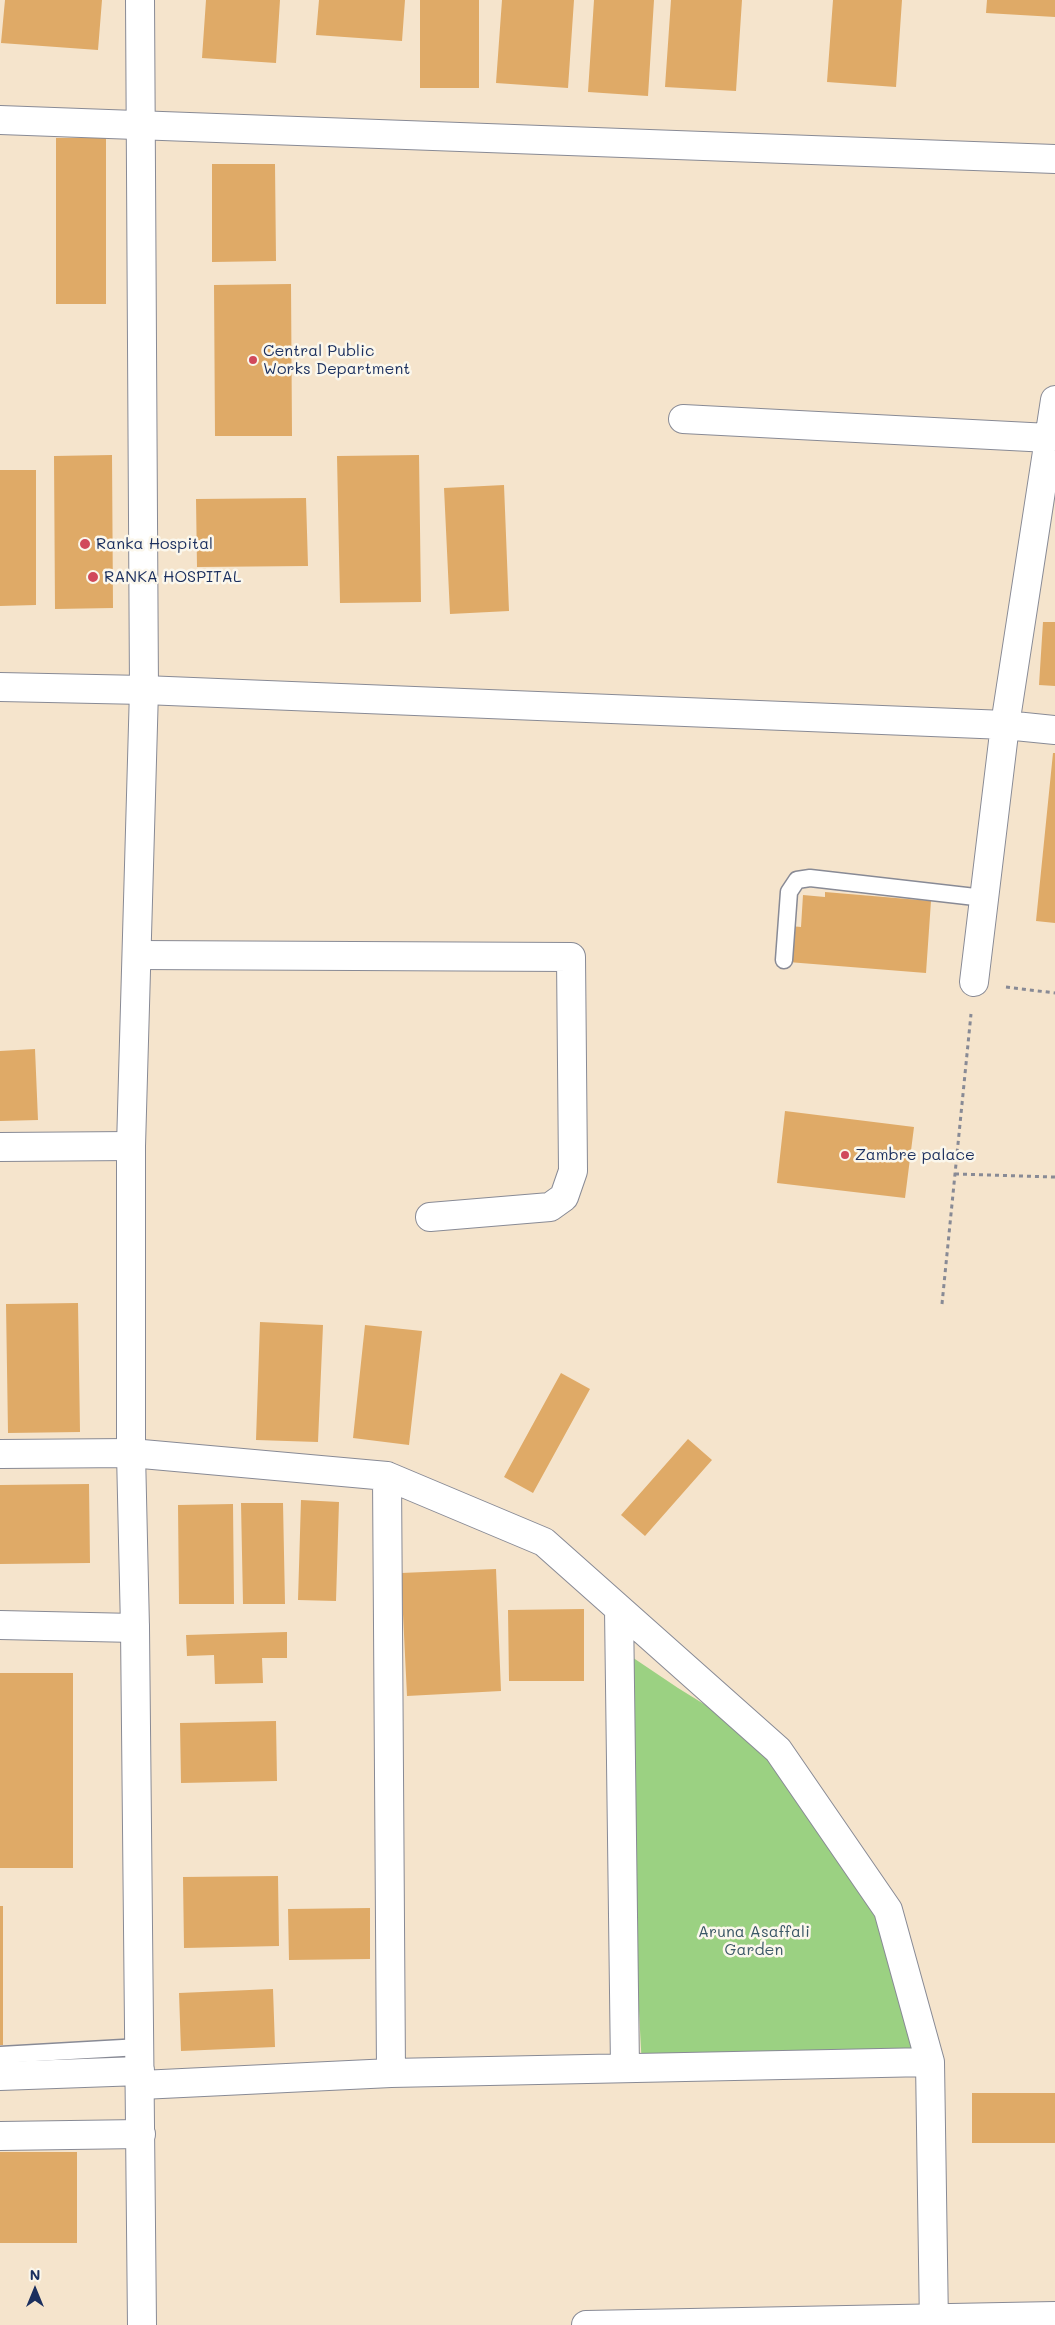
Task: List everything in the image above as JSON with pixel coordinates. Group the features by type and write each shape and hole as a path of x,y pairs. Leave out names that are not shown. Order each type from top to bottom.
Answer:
{"street":[{"path":"140,0 144,690 131,1146 132,1453 136,1628 142,2325"},
{"path":"0,120 1055,160"},
{"path":"974,982 1005,726 1055,400"},
{"path":"683,419 1049,438"},
{"path":"0,687 144,690 1005,726 1055,730"},
{"path":"137,955 571,957 573,1171 564,1198 550,1207 430,1217"},
{"path":"0,1146 131,1146"},
{"path":"0,1454 132,1453 387,1476 544,1542 778,1750 888,1910 930,2062 934,2322"},
{"path":"387,1476 391,2073"},
{"path":"619,1609 625,2068"},
{"path":"0,1625 136,1628"},
{"path":"0,2076 140,2068 391,2073 930,2062"},
{"path":"0,2136 141,2134"},
{"path":"586,2325 934,2322 1055,2316"}],"lane":[{"path":"784,960 789,892 797,880 810,878 984,898"},
{"path":"0,2055 140,2068"}],"path":[{"path":"942,1304 974,982 1055,993"},
{"path":"955,1174 1055,1177"}],"green space":[{"name":"Aruna Asaffali Garden","path":"620,1649 678,1688 778,1750 872,1907 915,2049 642,2068"}],"building":[{"path":"5,0 102,0 98,50 1,43"},
{"path":"206,0 280,0 276,63 202,58"},
{"path":"319,0 405,0 402,41 316,35"},
{"path":"420,0 479,0 479,88 420,88"},
{"path":"502,0 574,0 568,88 496,83"},
{"path":"594,0 654,0 648,96 588,92"},
{"path":"671,0 742,0 736,91 665,87"},
{"path":"833,0 902,0 896,87 827,82"},
{"path":"987,0 1055,0 1055,17 986,13"},
{"path":"56,138 106,138 106,304 56,304"},
{"path":"212,164 275,164 276,261 212,262"},
{"name":"Central Public Works Department","path":"291,284 292,436 215,436 214,285"},
{"path":"112,455 113,608 55,609 54,456"},
{"path":"419,455 421,602 340,603 337,456"},
{"path":"0,470 36,470 36,605 0,606"},
{"path":"504,485 509,611 450,614 444,488"},
{"path":"306,498 308,566 197,567 196,499"},
{"path":"1043,622 1055,622 1055,686 1039,685"},
{"path":"1053,753 1055,753 1055,923 1036,921"},
{"path":"825,892 931,901 926,973 788,962 790,926 801,927 803,895 825,897"},
{"path":"35,1049 38,1120 0,1121 0,1051"},
{"name":"Zambre palace","path":"785,1111 914,1127 905,1198 777,1183"},
{"path":"78,1303 80,1432 8,1433 6,1304"},
{"path":"260,1322 323,1325 318,1442 256,1440"},
{"path":"365,1325 422,1331 409,1445 353,1438"},
{"path":"561,1373 590,1389 533,1493 504,1477"},
{"path":"688,1439 712,1460 645,1536 621,1515"},
{"path":"89,1484 90,1563 0,1564 0,1485"},
{"path":"301,1500 339,1502 336,1601 298,1600"},
{"path":"241,1503 283,1503 285,1604 243,1604"},
{"path":"233,1504 234,1604 179,1604 178,1505"},
{"path":"496,1569 501,1691 407,1696 401,1573"},
{"path":"584,1609 584,1681 509,1681 508,1610"},
{"path":"287,1632 287,1658 262,1658 263,1683 215,1684 214,1655 187,1656 186,1635"},
{"path":"0,1673 73,1673 73,1868 0,1868"},
{"path":"276,1721 277,1781 181,1783 180,1723"},
{"path":"278,1876 279,1946 184,1948 183,1877"},
{"path":"0,1906 3,1906 3,2045 0,2045"},
{"path":"370,1908 370,1959 289,1960 288,1909"},
{"path":"273,1989 275,2047 181,2051 179,1993"},
{"path":"972,2093 1055,2093 1055,2143 972,2143"},
{"path":"0,2152 77,2152 77,2243 0,2243"}],"place":[{"name":"Central Public Works Department","path":"253,360"},
{"name":"Ranka Hospital","path":"85,544"},
{"name":"RANKA HOSPITAL","path":"93,577"},
{"name":"Zambre palace","path":"845,1155"}]}
